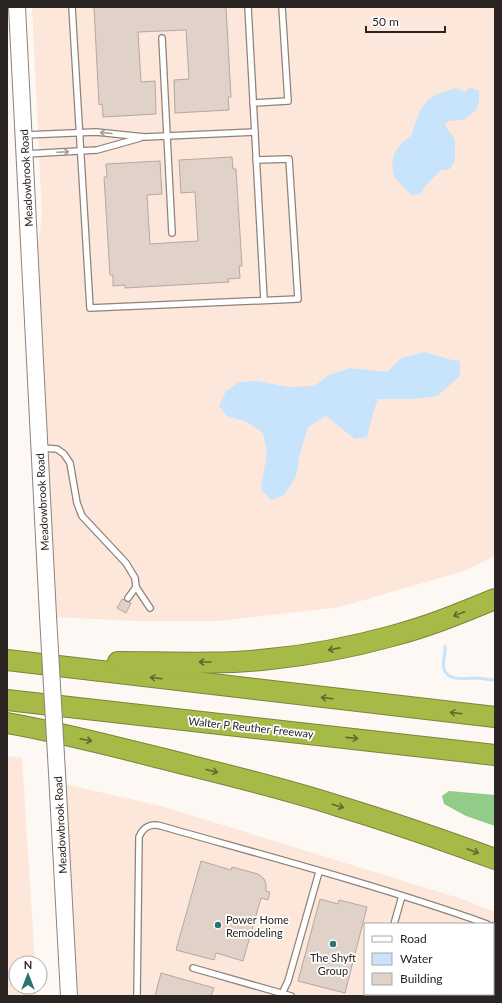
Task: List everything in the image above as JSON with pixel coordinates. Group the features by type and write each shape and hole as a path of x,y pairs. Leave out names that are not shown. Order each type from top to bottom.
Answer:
{"highway":[{"path":"44,665 103,662 215,662 269,660 335,649 393,636 448,618 495,599"},
{"path":"7,660 495,717"},
{"name":"Walter P Reuther Freeway","path":"7,700 495,754"},
{"path":"7,723 42,729 102,743 241,778 336,805 421,832 495,859"}],"street":[{"name":"Meadowbrook Road","path":"16,11 24,135 39,448 69,996"}],"lane":[{"path":"72,7 90,308 298,299 289,159 256,160"},
{"path":"248,7 264,300"},
{"path":"253,102 288,101 282,7"},
{"path":"162,38 172,233"},
{"path":"24,135 96,132 145,136 167,136 255,132"},
{"path":"24,154 97,150 145,136"},
{"path":"39,448 56,449 64,454 70,463 77,503 82,516 126,563 135,578 136,587 150,608"},
{"path":"128,598 136,587"},
{"path":"137,996 139,837 146,828 152,825 161,826 402,896 484,923"},
{"path":"282,995 288,981 319,872"},
{"path":"394,923 402,896"},
{"path":"193,968 282,995 290,996"}],"shaded area":[{"path":"32,7 495,7 495,556 464,571 340,607 219,621 134,621 55,617 38,245 42,216"},
{"path":"7,756 22,758 34,955 8,955 8,995 37,996 7,996"},
{"path":"64,784 161,806 462,899 495,912 495,996 76,996"}],"green space":[{"path":"449,791 495,795 495,826 466,816 444,804 442,796"}],"water":[{"path":"470,87 479,91 479,103 476,110 464,120 449,121 445,125 455,140 455,161 450,169 441,170 425,186 421,194 411,195 394,177 392,164 395,152 403,142 411,136 418,115 427,100 440,93 456,88 465,92"},
{"path":"425,352 460,361 460,376 437,396 415,399 378,399 367,437 355,439 326,416 308,427 300,453 296,477 283,496 271,500 261,489 267,452 263,433 247,422 227,416 219,406 226,391 239,382 256,381 289,387 314,386 329,375 350,368 387,372 401,358"}],"building":[{"path":"94,7 226,7 231,97 228,97 229,110 175,113 174,80 189,79 186,30 138,32 141,82 155,81 156,114 103,117 102,104 99,105"},
{"path":"232,157 233,169 236,169 242,266 239,266 240,278 228,279 229,282 125,288 125,285 113,286 113,275 110,275 104,177 107,177 106,164 160,161 162,194 147,195 150,244 198,241 195,192 181,193 179,160"},
{"path":"122,599 131,603 126,613 117,608"},
{"name":"Power Home Remodeling","path":"201,861 231,870 232,867 258,874 264,879 266,891 270,892 268,900 261,898 243,961 216,953 214,960 176,950"},
{"name":"The Shyft Group","path":"320,899 338,904 339,900 367,907 345,993 298,981"},
{"path":"494,948 495,948 494,994"},
{"path":"161,973 214,988 211,996 155,996"}],"waterway":[{"path":"445,646 444,669 449,676 453,678 495,680"}],"place":[{"name":"Power Home Remodeling","path":"218,925"},
{"name":"The Shyft Group","path":"333,944"}]}
